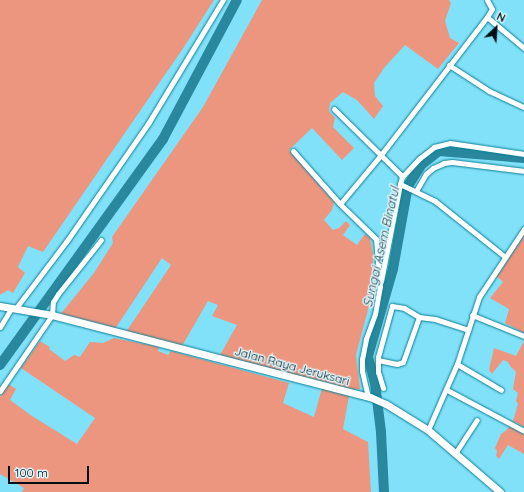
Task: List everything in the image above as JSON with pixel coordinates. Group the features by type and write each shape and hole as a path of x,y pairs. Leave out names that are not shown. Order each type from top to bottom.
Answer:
{"street":[{"path":"0,327 66,242 149,122 223,0"},
{"path":"340,204 380,156 487,17 492,9 487,0"},
{"path":"487,17 524,48"},
{"path":"449,66 489,91 524,106"},
{"path":"334,109 402,177"},
{"path":"369,397 362,371 362,359 366,338 375,314 402,177 420,158 434,147 450,143 524,154"},
{"path":"293,151 340,204 376,239 380,286"},
{"path":"416,191 426,174 433,168 444,163 468,163 524,171"},
{"path":"401,185 435,201 504,256"},
{"path":"428,430 447,390 457,364 472,315 484,287 524,229"},
{"path":"0,391 50,315 53,302 58,294 102,240"},
{"name":"Jalan Raya Jeruksari","path":"0,306 50,315 369,397 386,404 428,430 456,452 500,492"},
{"path":"383,388 378,372 378,360 392,306 404,308 419,317 435,319 468,330"},
{"path":"472,315 524,336"},
{"path":"378,360 397,364 403,362 419,317"},
{"path":"457,364 501,390"},
{"path":"447,390 524,431"},
{"path":"456,452 477,420"}],"shaded area":[{"path":"0,0 214,0 184,47 43,252 28,246 18,267 25,273 13,293 8,290 0,295"},
{"path":"262,0 449,0 451,3 445,21 450,38 459,43 438,69 405,45 384,68 374,83 375,96 383,106 374,119 357,100 343,92 330,103 329,111 335,118 333,127 354,148 342,160 312,128 289,150 334,202 332,210 324,220 333,230 339,228 346,221 350,225 343,235 357,245 365,234 370,238 373,254 373,291 356,355 360,389 353,390 220,355 237,325 212,316 218,305 208,301 182,346 126,332 171,265 162,258 115,329 59,316 94,273 113,243 112,237 203,107"},
{"path":"524,234 524,333 505,323 509,309 490,298 503,282 495,275"},
{"path":"114,338 159,347 158,351 168,355 171,351 289,383 283,403 314,417 322,388 349,396 343,429 368,442 371,492 22,492 24,488 0,474 0,397 8,384 16,389 10,400 32,416 77,444 95,418 21,368 40,341 50,347 49,349 65,361 74,355 80,357 90,342 103,343"},
{"path":"524,341 524,427 513,421 518,404 516,401 518,393 513,389 516,372 508,362 503,360 492,374 489,370 494,348 516,356"},
{"path":"509,426 524,433 524,454 508,445 499,459 496,456 497,451 495,448 501,434 507,430"}],"waterway":[{"path":"0,365 163,139 237,0"},
{"name":"Sungai Asem Binatul","path":"384,492 381,432 375,383 368,356 393,269 408,186 421,165 439,151 524,158"}]}
